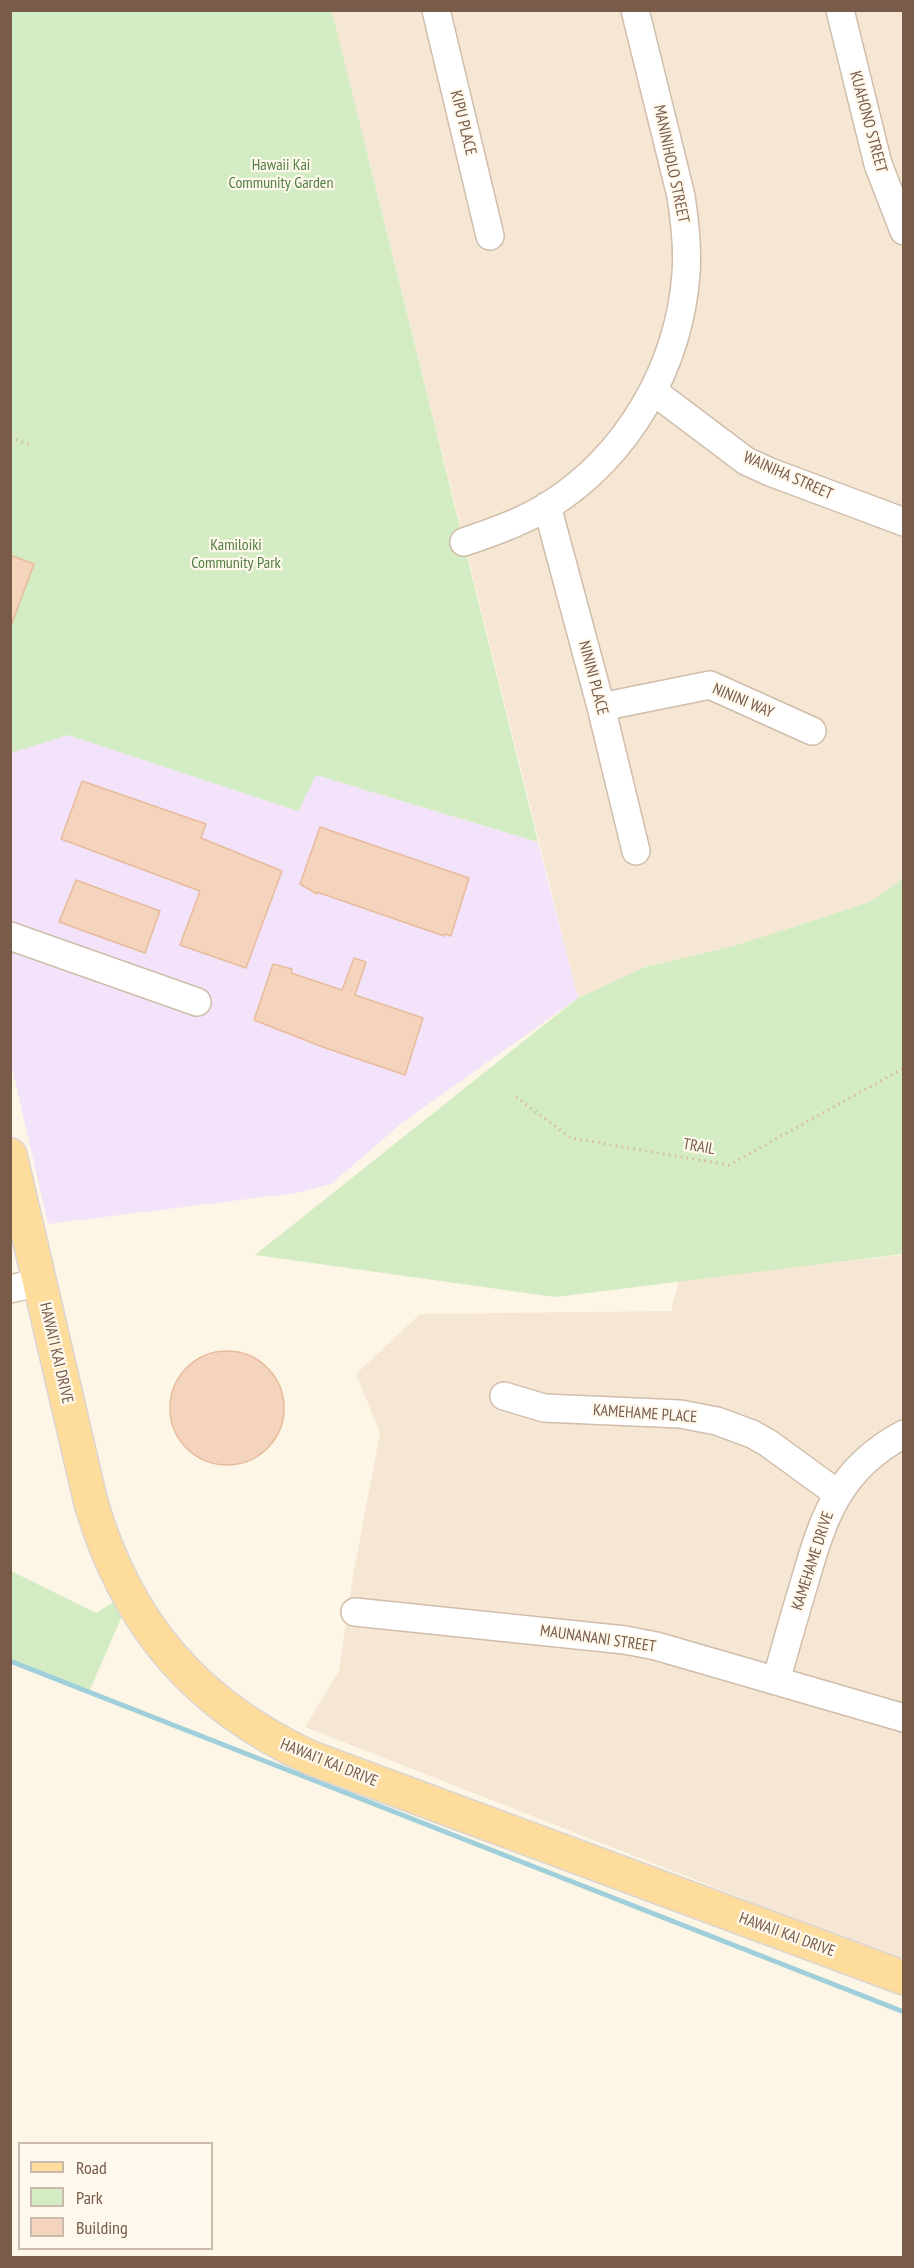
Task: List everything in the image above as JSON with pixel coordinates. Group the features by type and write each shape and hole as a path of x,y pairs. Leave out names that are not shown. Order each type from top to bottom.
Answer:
{"main road":[{"name":"HAWAI’I KAI DRIVE","path":"10,1155 25,1286 91,1503 112,1564 142,1620 161,1645 204,1691 255,1729 311,1758 670,1892"},
{"name":"HAWAII KAI DRIVE","path":"670,1892 903,1978"}],"street":[{"name":"KIPU PLACE","path":"436,10 490,236"},
{"name":"MANINIHOLO STREET","path":"464,542 498,530 548,506 582,480 606,457 638,417 653,391 671,348 678,323 686,273 681,196 635,10"},
{"name":"KUAHONO STREET","path":"840,10 878,164 903,231"},
{"name":"WAINIHA STREET","path":"653,391 746,461 903,522"},
{"name":"NININI PLACE","path":"548,506 636,851"},
{"name":"NININI WAY","path":"601,707 710,685 812,731"},
{"path":"10,936 197,1002"},
{"name":"KAMEHAME PLACE","path":"504,1396 544,1408 680,1414 717,1421 752,1434 768,1443 838,1494"},
{"name":"KAMEHAME DRIVE","path":"776,1681 818,1534 838,1494 869,1457 903,1434"},
{"name":"MAUNANANI STREET","path":"355,1612 625,1640 656,1646 903,1718"}],"path":[{"path":"10,438 31,445"},
{"name":"TRAIL","path":"516,1097 571,1138 729,1165 903,1068"}],"shaded area":[{"path":"332,11 903,11 904,878 870,902 734,946 645,967 578,998"},
{"path":"68,735 298,811 316,775 538,842 578,998 403,1122 331,1184 296,1193 48,1224 11,1063 10,753"},
{"path":"903,1255 903,1961 305,1727 339,1671 353,1576 380,1433 356,1374 420,1314 671,1311 679,1280"}],"green space":[{"name":"Kamiloiki Community Park","path":"11,11 332,11 538,842 316,775 298,811 68,735 11,753"},
{"path":"903,878 903,1254 555,1297 255,1255 578,998 645,967 734,946 870,902"},
{"path":"11,1571 96,1613 114,1602 122,1616 89,1692 11,1661"}],"building":[{"path":"10,555 34,564 12,623 10,623"},
{"path":"82,781 206,824 201,838 282,871 246,968 180,945 200,891 61,839"},
{"path":"320,827 469,878 451,936 445,934 444,936 317,892 317,894 300,884"},
{"path":"76,880 160,911 145,953 59,922"},
{"path":"354,958 366,962 355,995 423,1018 405,1075 320,1046 254,1020 273,964 292,969 291,973 342,990"},
{"path":"227,1351 249,1355 268,1367 280,1386 284,1408 280,1430 268,1449 249,1461 227,1465 205,1461 186,1449 174,1430 170,1408 174,1386 186,1367 205,1355"}],"waterway":[{"path":"10,1661 904,2012"}],"park label":[{"name":"Hawaii Kai Community Garden","path":"281,174"}]}
